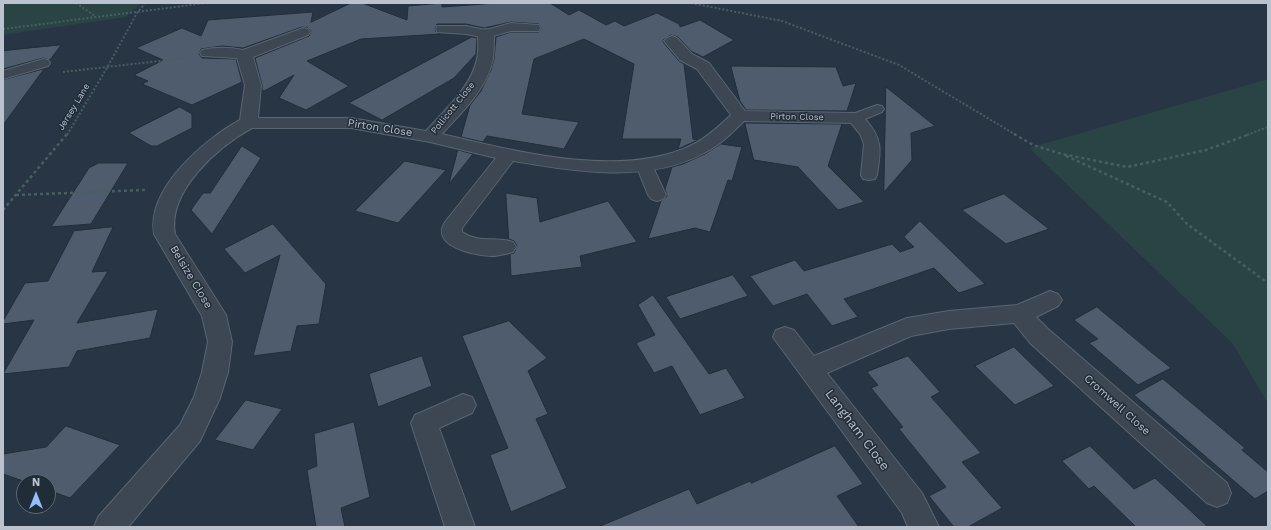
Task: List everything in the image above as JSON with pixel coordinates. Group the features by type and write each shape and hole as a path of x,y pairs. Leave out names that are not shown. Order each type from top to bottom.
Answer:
{"street":[{"path":"208,53 235,52 244,54 303,32"},
{"name":"Pollicott Close","path":"430,136 462,101 478,78 485,59 486,34"},
{"path":"672,41 686,58 703,66 740,116"},
{"path":"244,54 253,85 249,123"},
{"name":"Pirton Close","path":"249,123 350,123 430,136 508,155 582,166 610,168 644,165 679,157 704,145 720,135 740,116 855,118"},
{"name":"Belsize Close","path":"109,527 190,433 207,398 215,372 220,342 214,315 165,234 163,220 167,204 175,188 202,158 223,138 249,123"},
{"path":"505,247 479,248 457,240 451,235 452,227 508,155"},
{"path":"810,369 907,327 949,320 1020,314 1050,300"},
{"name":"Cromwell Close","path":"1020,314 1040,336 1217,493"},
{"name":"Langham Close","path":"785,337 912,503 924,527"},
{"path":"460,527 424,423 463,405"}],"lane":[{"path":"442,29 466,30 486,34 511,27 534,28"},
{"path":"3,75 43,64"},
{"path":"869,175 873,142 866,130 855,118 878,109"},
{"path":"644,165 657,195"}],"path":[{"path":"76,3 96,16"},
{"name":"Jersey Lane","path":"3,210 66,136 108,66 137,13 145,3"},
{"path":"3,29 206,3"},
{"path":"691,3 782,21 899,64 1033,145 1062,154 1127,167 1206,150 1268,127"},
{"path":"19,71 28,74 79,71 108,66 195,57 208,53"},
{"path":"1062,154 1167,202 1187,224 1268,283"},
{"path":"16,195 175,188"}],"green space":[{"path":"3,3 141,3 126,17 3,35"},
{"path":"1268,79 1268,404 1233,344 1029,148"}],"building":[{"path":"351,3 362,3 407,20 408,6 442,3 442,7 497,3 550,3 569,15 579,10 606,25 615,21 624,26 657,13 679,24 680,27 700,20 734,40 703,57 691,51 678,37 671,35 663,40 663,42 679,61 684,64 693,139 698,140 678,149 681,139 622,139 634,64 584,39 534,59 522,114 579,122 564,149 487,136 483,142 461,137 470,105 481,91 491,70 494,59 496,37 511,32 539,32 541,28 539,24 511,22 484,28 466,24 437,24 435,29 436,32 440,34 361,39 307,61 349,86 306,110 279,98 294,75 264,91 262,90 255,58 309,36 311,31 308,28 302,27 243,48 222,46 201,49 199,54 202,58 236,59 242,82 192,105 142,84 148,81 134,75 163,60 136,48 182,28 201,36 208,20 313,12 311,22"},
{"path":"472,37 477,38 476,54 454,78 382,120 349,103"},
{"path":"61,45 50,60 43,58 3,69 3,51"},
{"path":"731,66 836,67 843,86 856,83 847,111 746,110 740,101"},
{"path":"44,69 3,125 3,80"},
{"path":"886,87 935,126 911,133 912,160 884,192"},
{"path":"180,107 192,114 192,128 157,146 151,146 129,133"},
{"path":"745,123 842,124 828,166 864,202 838,210 798,167 754,160"},
{"path":"721,144 742,147 732,181 728,180 710,232 695,228 648,239 661,201 667,196 665,189 672,167 683,164 705,154"},
{"path":"242,146 261,158 212,234 191,210 203,193 210,193"},
{"path":"458,150 473,154 449,184"},
{"path":"405,161 446,170 398,223 355,211"},
{"path":"99,163 128,163 91,224 51,227 89,168"},
{"path":"506,193 537,198 540,222 608,201 637,242 580,256 582,267 511,276 510,254 514,253 517,246 514,241 509,239"},
{"path":"1004,194 1049,229 1006,244 962,210"},
{"path":"920,221 985,284 959,293 934,268 844,299 858,317 832,326 807,294 773,306 750,276 795,260 804,271 892,244 900,252 914,247 904,237"},
{"path":"273,224 326,284 319,324 297,326 291,351 253,356 280,255 245,273 224,249"},
{"path":"113,227 92,272 108,271 77,323 158,309 150,338 77,351 69,367 3,374 34,320 3,324 3,321 25,283 48,281 74,231"},
{"path":"733,275 748,296 680,319 666,297"},
{"path":"653,295 709,374 726,368 745,398 700,415 672,366 654,373 636,343 655,335 638,305"},
{"path":"1097,307 1171,368 1138,385 1089,343 1098,339 1074,320"},
{"path":"509,321 547,358 528,371 548,414 536,419 567,488 511,512 490,455 508,448 462,336"},
{"path":"1014,347 1054,386 1015,405 975,366"},
{"path":"422,356 432,386 378,407 369,374"},
{"path":"908,356 940,392 931,397 981,453 962,462 1002,508 968,527 954,527 929,496 946,487 899,429 903,427 871,388 878,385 867,372"},
{"path":"1163,379 1245,448 1242,450 1268,472 1268,491 1255,499 1134,395"},
{"path":"246,400 282,409 253,450 215,440"},
{"path":"354,422 370,497 341,508 345,527 316,527 307,470 317,466 314,434"},
{"path":"66,426 120,445 70,498 56,493 56,474 16,474 16,479 3,474 3,454 46,447"},
{"path":"835,446 863,484 837,496 859,527 598,527 689,489 697,504 750,481 751,483"},
{"path":"1090,446 1134,489 1155,478 1208,527 1136,527 1094,486 1089,489 1062,461"}]}
